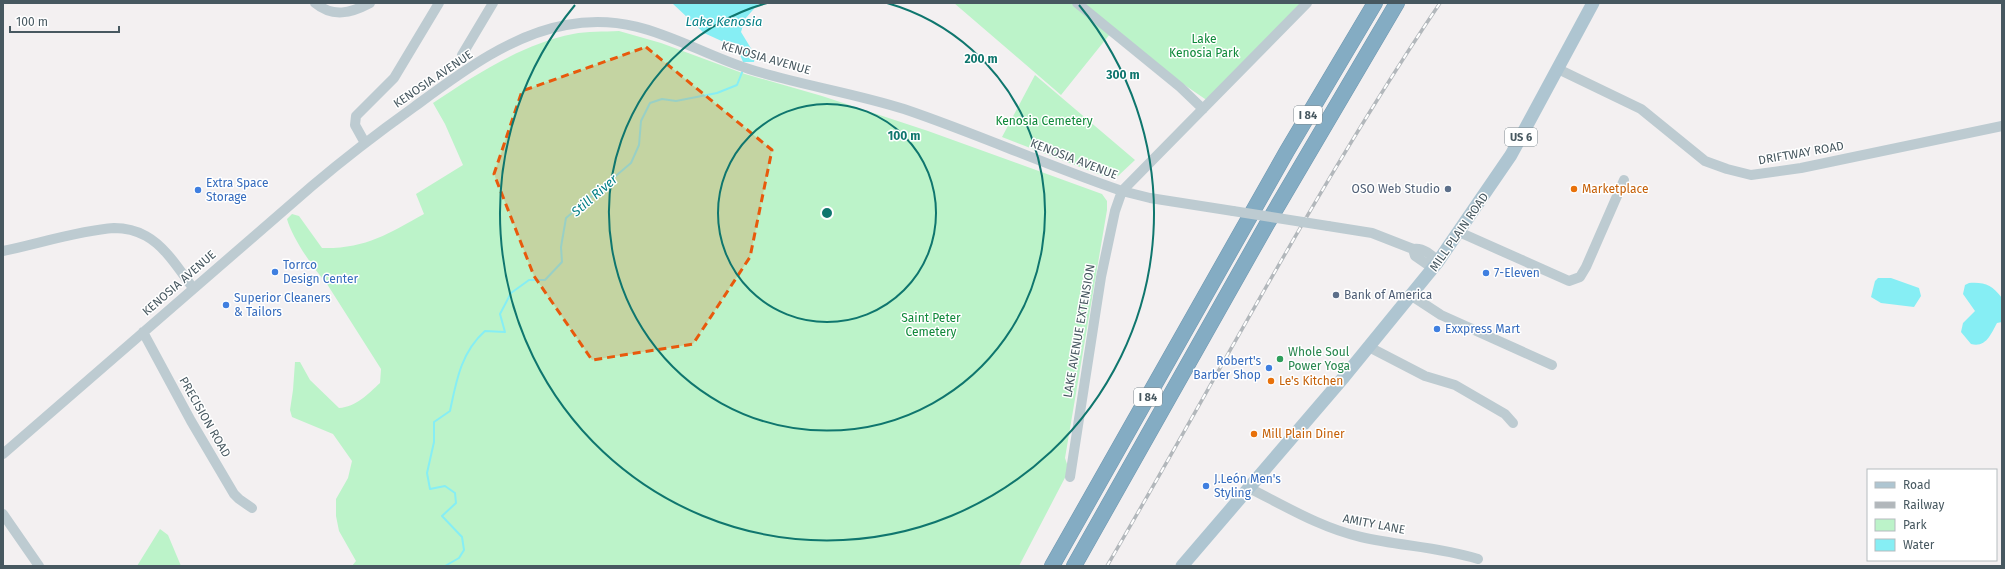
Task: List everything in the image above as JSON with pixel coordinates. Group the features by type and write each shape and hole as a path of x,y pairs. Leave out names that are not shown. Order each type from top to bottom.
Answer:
{"highway":[{"name":"I 84","path":"1052,566 1287,151 1375,3"},
{"name":"I 84","path":"1074,566 1271,218 1397,3"}],"main road":[{"name":"MILL PLAIN ROAD","path":"1182,566 1412,296 1437,263 1511,155 1593,3"}],"street":[{"path":"315,3 324,10 342,13 358,9 370,3"},
{"path":"365,143 355,125 356,116 394,78 440,3"},
{"path":"462,55 493,3"},
{"path":"1078,3 1180,87 1203,109"},
{"path":"1122,191 1307,3"},
{"name":"KENOSIA AVENUE","path":"3,454 193,288 312,186 365,143 440,88 491,56 530,36 564,25 579,22 609,22 639,26 668,36 752,70 849,93 902,109 1122,191 1150,198 1372,233 1413,249 1420,249 1434,257 1437,263"},
{"name":"DRIFTWAY ROAD","path":"1558,69 1642,109 1705,161 1727,170 1751,175 1801,168 2002,126"},
{"path":"1459,232 1569,281 1580,277 1586,267 1624,180"},
{"name":"LAKE AVENUE EXTENSION","path":"1070,477 1101,277 1115,211 1122,191"},
{"path":"3,251 92,231 115,228 131,230 146,236 159,245 193,288"},
{"path":"1412,296 1441,315 1552,365"},
{"name":"PRECISION ROAD","path":"143,332 184,408 234,494 239,500 252,508"},
{"path":"1369,347 1425,376 1455,385 1505,414 1512,423"},
{"name":"AMITY LANE","path":"1249,488 1338,531 1361,537 1455,552 1478,559"},
{"path":"3,514 39,566"}],"highlighted area":[{"path":"646,47 772,150 750,257 693,344 592,360 534,276 494,174 522,91"}],"green space":[{"name":"Lake Kenosia Park","path":"954,3 1311,3 1208,101 1110,34 1061,95"},
{"name":"Saint Peter Cemetery","path":"619,31 661,43 745,74 822,96 928,131 1102,194 1107,201 1107,210 1065,458 1069,470 1019,566 352,566 356,561 339,531 336,516 336,499 348,478 352,461 333,434 292,417 290,410 295,362 300,362 310,380 339,408 356,403 380,383 381,369 327,284 304,253 287,219 292,214 299,216 322,248 337,248 376,239 424,214 416,194 463,165 445,124 433,103 482,72 517,53 536,45 578,33"},
{"name":"Kenosia Cemetery","path":"1035,75 1135,160 1118,176 1106,177 1002,137"},
{"path":"160,529 168,535 181,566 137,566"}],"water":[{"name":"Lake Kenosia","path":"672,3 759,3 745,19 741,32 755,55 754,62 743,62 737,48 704,33"},
{"path":"1878,278 1891,278 1919,288 1921,296 1914,307 1881,303 1871,297 1875,281"},
{"path":"1969,283 1988,285 2002,298 2002,322 1997,323 1990,336 1984,342 1976,345 1971,344 1961,332 1963,323 1975,311 1963,294 1965,285"}],"waterway":[{"name":"Still River","path":"445,566 459,558 464,550 462,537 442,516 456,503 455,493 445,486 430,489 427,473 434,442 434,422 450,411 457,378 470,348 485,331 505,332 500,314 511,293 529,280 545,280 562,262 561,247 566,218 631,163 639,145 641,121 650,103 662,99 676,101 717,93 737,85 743,70"}],"railway":[{"path":"1107,566 1310,211 1395,71 1440,3"}],"place":[{"name":"OSO Web Studio","path":"1448,189"},
{"name":"Marketplace","path":"1574,189"},
{"name":"Extra Space Storage","path":"198,190"},
{"name":"Torrco Design Center","path":"275,272"},
{"name":"7-Eleven","path":"1486,273"},
{"name":"Bank of America","path":"1336,295"},
{"name":"Superior Cleaners & Tailors","path":"226,305"},
{"name":"Exxpress Mart","path":"1437,329"},
{"name":"Whole Soul Power Yoga","path":"1280,359"},
{"name":"Robert's Barber Shop","path":"1269,368"},
{"name":"Le's Kitchen","path":"1271,381"},
{"name":"Mill Plain Diner","path":"1254,434"},
{"name":"J.León Men's Styling","path":"1206,486"}]}
